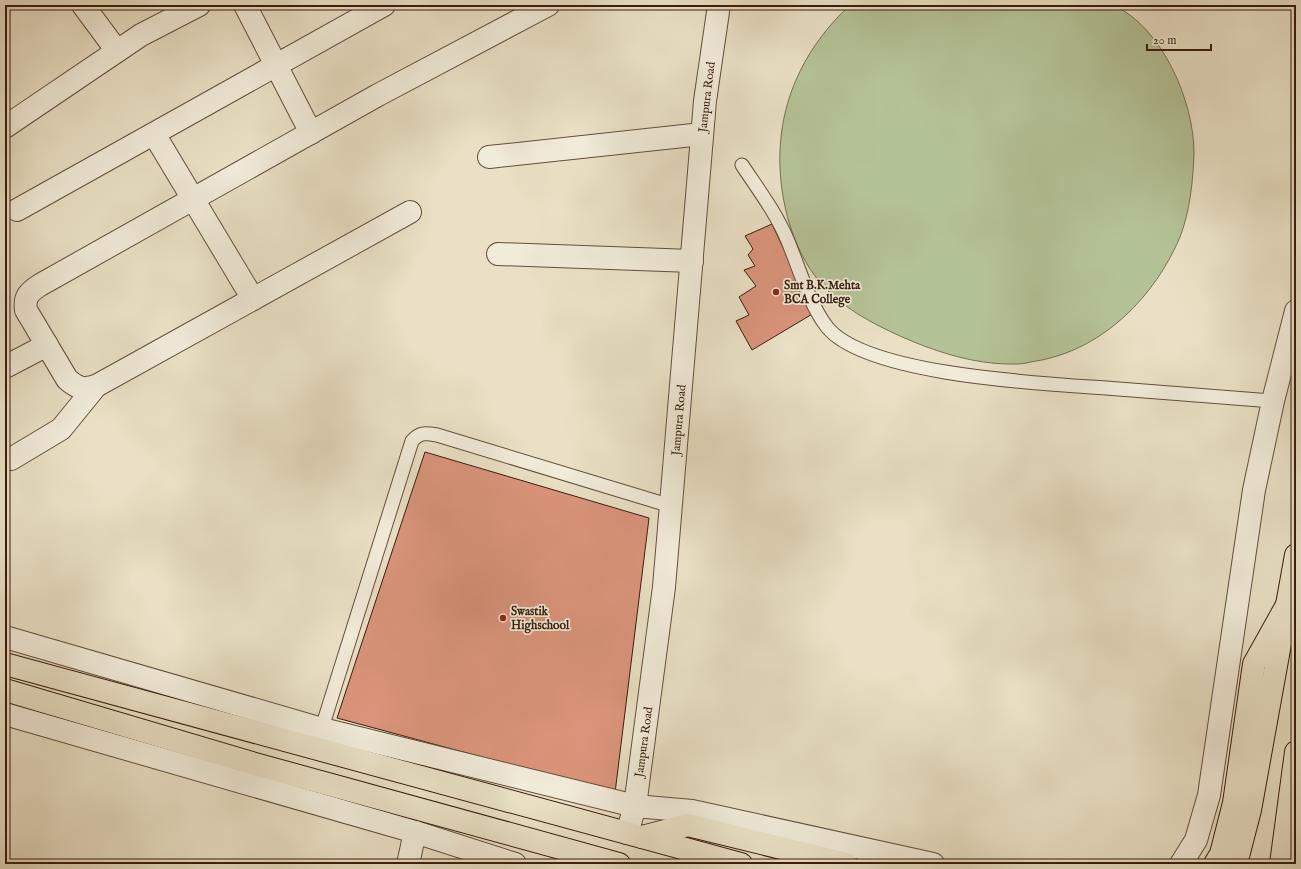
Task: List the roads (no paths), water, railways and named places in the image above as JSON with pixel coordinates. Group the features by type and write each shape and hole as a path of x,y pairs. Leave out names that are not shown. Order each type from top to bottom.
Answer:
{"main road":[{"path":"1236,864 1250,810 1296,555"},
{"path":"1214,864 1221,854 1234,803 1254,664 1287,605"},
{"path":"5,664 741,864"},
{"path":"5,690 255,764 619,864"},
{"path":"1282,864 1296,752"},
{"path":"634,835 688,824 846,864"}],"street":[{"path":"82,5 117,51"},
{"path":"5,127 141,35 199,5"},
{"path":"246,5 311,133"},
{"path":"17,210 384,5"},
{"path":"410,212 96,386 81,389 67,379 26,310 25,302 31,291 311,133 548,5"},
{"name":"Jampura Road","path":"634,835 635,806 664,587 702,134 719,5"},
{"path":"154,134 192,200 253,299"},
{"path":"489,157 702,134"},
{"path":"498,254 692,261"},
{"path":"1181,864 1196,840 1209,795 1254,490 1273,401 1296,311"},
{"path":"5,367 47,345"},
{"path":"11,459 61,429 96,386"},
{"path":"5,637 322,729 635,806 692,811 933,864"},
{"path":"5,714 416,832 515,864"},
{"path":"408,864 416,832"}],"lane":[{"path":"742,165 786,237 817,311 828,328 846,342 864,350 891,361 946,373 1042,384 1273,401"},
{"path":"315,749 412,440 417,435 423,433 437,435 671,506"}],"place":[{"name":"Smt B.K.Mehta BCA College","path":"776,292"},
{"name":"Swastik Highschool","path":"503,618"}]}
